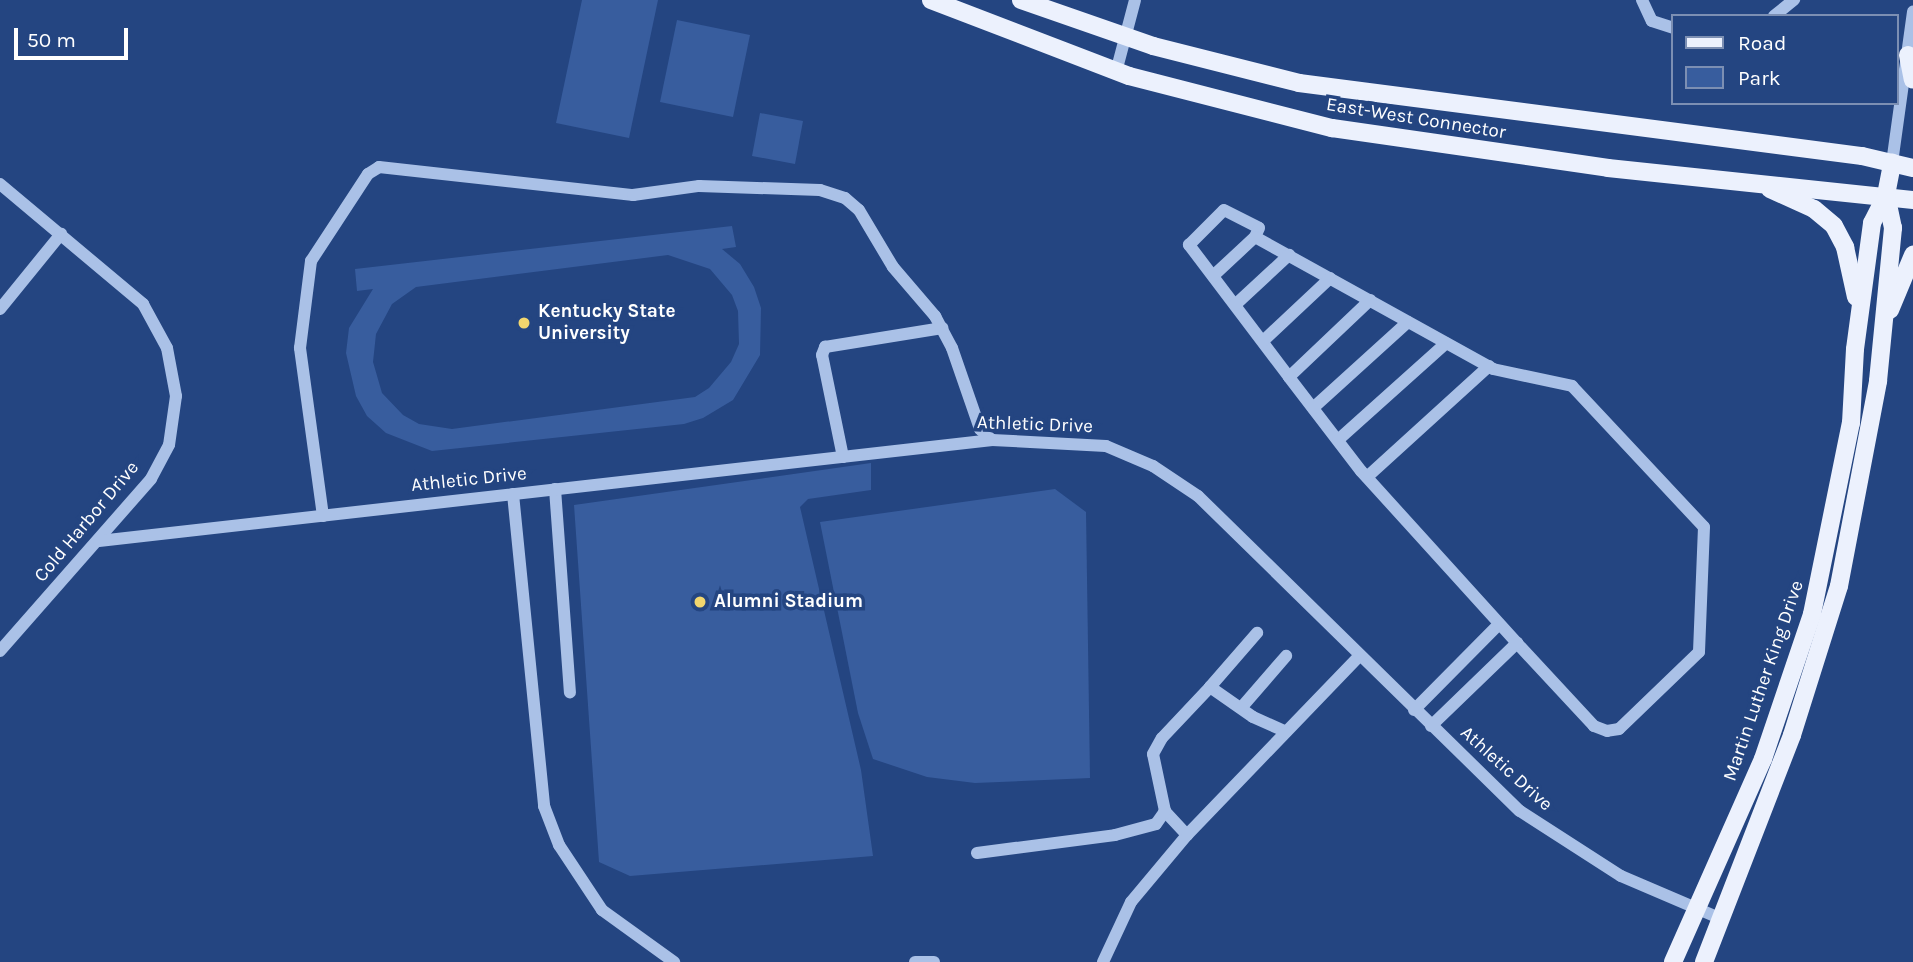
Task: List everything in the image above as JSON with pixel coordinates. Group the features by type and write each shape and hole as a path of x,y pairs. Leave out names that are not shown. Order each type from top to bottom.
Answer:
{"main road":[{"name":"East-West Connector","path":"930,0 1116,72 1231,105 1357,132 1526,158 1913,200"},
{"name":"East-West Connector","path":"1021,0 1125,37 1226,66 1347,91 1892,163 1913,168"},
{"path":"1908,55 1913,80"},
{"name":"Martin Luther King Drive","path":"1673,962 1763,759 1812,614 1851,423 1859,316 1872,223 1886,195 1892,163"},
{"path":"1757,184 1803,203 1834,226 1849,258 1859,316"},
{"name":"Martin Luther King Drive","path":"1704,962 1792,735 1836,598 1864,474 1885,323 1893,228 1886,195"},
{"path":"1885,323 1913,255"}],"street":[{"path":"1116,72 1135,0"},
{"path":"1642,0 1652,20 1672,28"},
{"path":"1776,14 1794,0"},
{"path":"1892,163 1913,11"},
{"path":"323,516 300,348 311,261 368,174 379,167 633,195 699,186 820,190 845,198 859,210 893,267 942,328 980,429 992,440"},
{"name":"Cold Harbor Drive","path":"0,184 142,304 167,348 176,380 173,429 161,462 99,541 0,651"},
{"path":"1213,276 1255,237 1259,228 1224,210 1189,245 1289,377 1367,477 1594,726 1607,731 1619,729 1699,652 1704,527 1572,386 1489,366 1255,237"},
{"path":"0,309 61,234"},
{"path":"1235,305 1289,256"},
{"path":"1263,341 1330,278"},
{"path":"1289,377 1370,300"},
{"path":"1313,408 1408,322"},
{"path":"843,457 822,355 825,347 942,328"},
{"path":"1338,440 1447,343"},
{"path":"1367,477 1489,366"},
{"name":"Athletic Drive","path":"99,541 992,440 1106,446 1153,466 1198,496 1430,726 1520,811 1573,849 1695,910 1722,919"},
{"path":"555,489 570,692"},
{"path":"513,494 544,806 559,845 601,910 674,962"},
{"path":"1414,710 1499,624"},
{"path":"1187,835 1165,811 1153,754 1162,738 1257,633"},
{"path":"1430,726 1517,643"},
{"path":"1241,708 1286,656"},
{"path":"1102,962 1131,902 1187,835 1359,656"},
{"path":"1210,687 1286,733"},
{"path":"977,853 1115,835 1156,824 1165,811"},
{"path":"915,962 934,962"}],"green space":[{"path":"582,0 658,0 629,138 556,123"},
{"path":"677,20 750,35 733,117 660,102"},
{"path":"760,113 803,121 795,164 752,156"},
{"path":"732,226 736,247 722,249 740,264 754,287 761,308 760,355 733,400 703,418 684,424 432,451 386,433 367,416 356,396 346,353 349,328 373,289 357,291 355,269","holes":["668,255 710,269 732,295 738,311 739,344 731,362 709,388 695,397 452,429 419,424 403,415 382,393 373,362 376,334 392,304 416,287"]},
{"name":"Alumni Stadium","path":"871,463 871,490 808,499 800,507 861,770 873,856 630,876 599,862 574,505"},
{"path":"1055,489 1086,512 1090,778 975,783 927,777 873,759 858,713 820,522"}],"place":[{"name":"Kentucky State University","path":"524,323"},
{"name":"Alumni Stadium","path":"700,602"}]}
